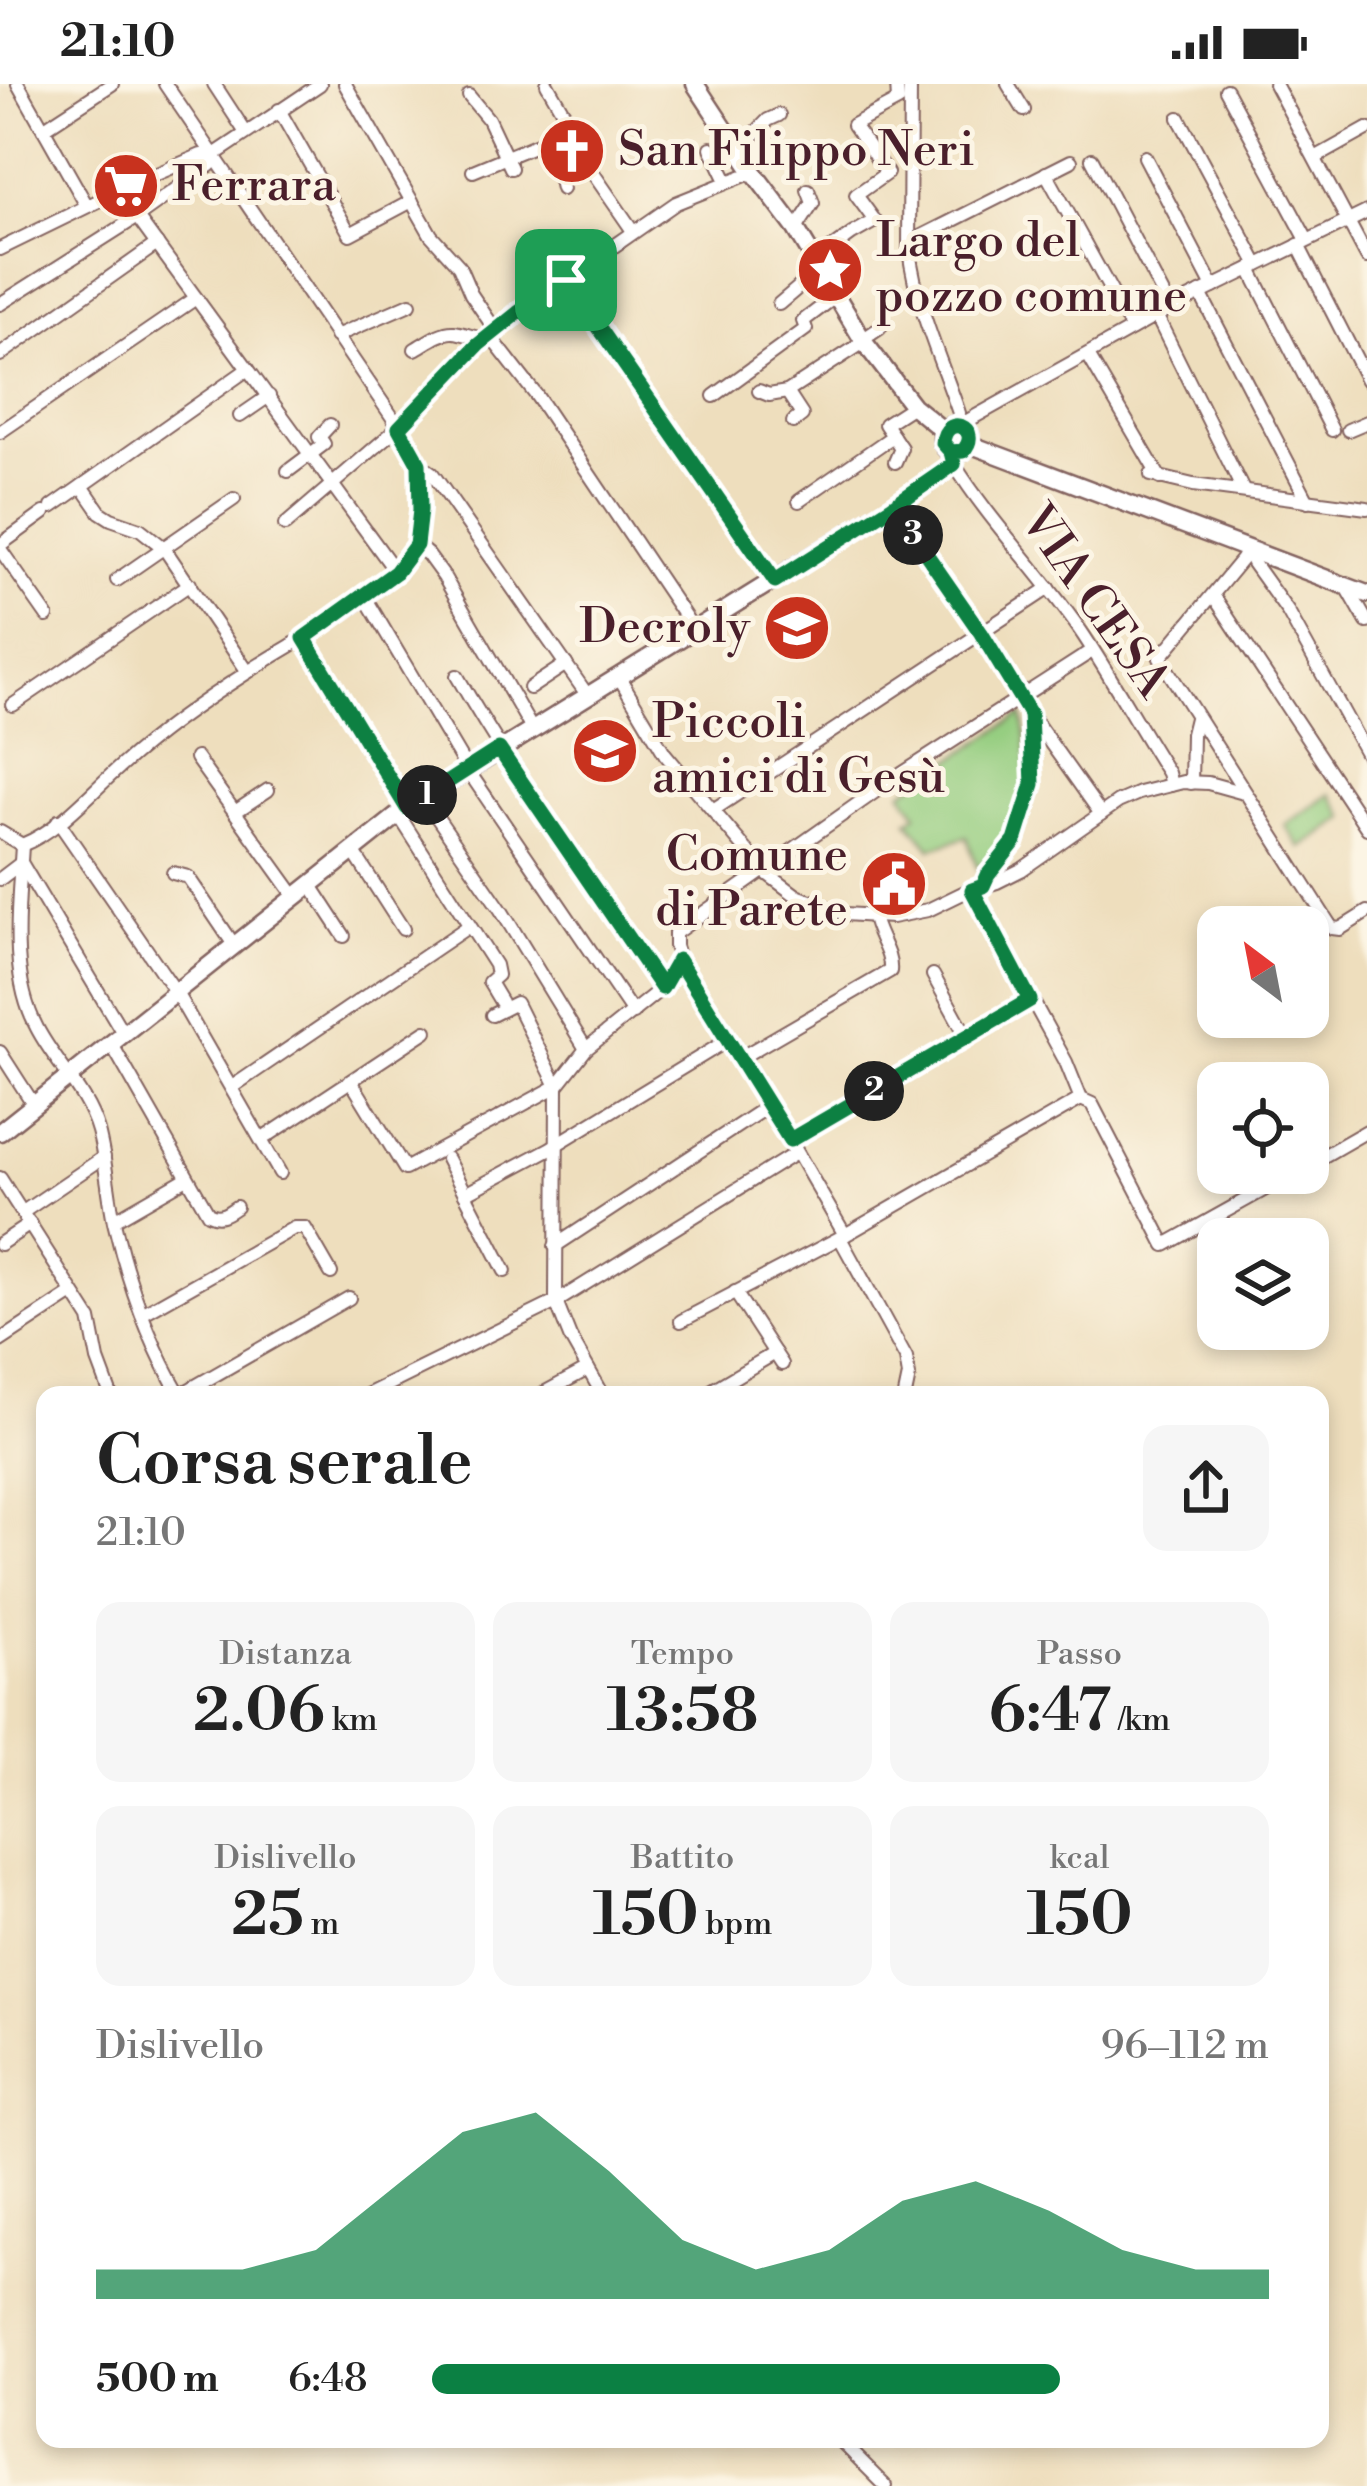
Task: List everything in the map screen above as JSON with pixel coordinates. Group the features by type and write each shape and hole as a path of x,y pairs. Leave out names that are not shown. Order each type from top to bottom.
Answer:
{"street":[{"path":"18,84 87,206"},
{"path":"43,129 112,84"},
{"path":"165,84 419,464 432,473 588,696"},
{"path":"214,84 246,133"},
{"path":"0,304 137,217 210,165 214,155 320,84"},
{"path":"345,84 431,235 456,262 491,335 694,630"},
{"path":"547,84 573,129 581,162 633,231"},
{"path":"695,84 796,229 863,341 913,406 959,433 1367,594"},
{"path":"779,304 852,234 875,221 856,195 887,173 853,125 898,101 897,84"},
{"path":"0,1132 402,811 893,506 959,453 959,413 921,314 912,271 910,84"},
{"path":"1008,84 1024,110"},
{"path":"1275,84 1367,257"},
{"path":"1226,90 1367,380"},
{"path":"470,96 488,119 508,163"},
{"path":"279,110 350,234 412,201"},
{"path":"739,150 772,116"},
{"path":"1179,118 1332,430"},
{"path":"1315,158 1367,129"},
{"path":"550,145 557,138 555,130"},
{"path":"473,171 508,163 538,144 550,145 581,162"},
{"path":"712,148 727,182"},
{"path":"0,230 4,247 201,155 214,155"},
{"path":"1145,157 1308,501"},
{"path":"1092,159 1170,308"},
{"path":"910,242 1071,161"},
{"path":"562,189 560,179 581,162"},
{"path":"285,525 399,428 491,335 676,202 753,172"},
{"path":"1046,173 1132,328"},
{"path":"796,229 814,203 808,190"},
{"path":"910,220 922,224 945,220 986,202"},
{"path":"959,433 969,420 1156,315 1367,212"},
{"path":"137,217 396,572"},
{"path":"0,355 157,244"},
{"path":"450,286 463,277"},
{"path":"566,280 775,581"},
{"path":"714,396 806,329 803,322 836,296"},
{"path":"0,432 196,298"},
{"path":"336,336 410,304"},
{"path":"1156,315 1244,490"},
{"path":"759,391 776,396 787,392 880,328"},
{"path":"416,349 455,332 471,338 491,335"},
{"path":"1088,355 1155,477 1367,508"},
{"path":"47,616 0,547 248,369"},
{"path":"787,392 802,416 793,422"},
{"path":"240,416 269,396"},
{"path":"895,462 901,448 885,424 913,406"},
{"path":"1348,430 1366,424"},
{"path":"288,471 324,444 319,437 330,425"},
{"path":"799,501 893,436"},
{"name":"VIA CESA","path":"952,458 985,510 1088,641 1171,785"},
{"path":"22,845 58,821 164,730 396,572 416,545 419,464"},
{"path":"82,486 100,512 140,529 164,548 248,671"},
{"path":"117,580 233,499"},
{"path":"893,506 1101,814"},
{"path":"416,545 444,577 530,728"},
{"path":"1247,549 1160,658 1332,928 1367,912"},
{"path":"1247,549 1288,612 1367,755"},
{"path":"13,705 190,584"},
{"path":"1346,586 1367,622"},
{"path":"713,810 1049,588"},
{"path":"1213,595 1367,828"},
{"path":"365,597 467,769 633,1013"},
{"path":"304,638 495,965 497,975 489,982 501,1002"},
{"path":"907,1386 906,1358 793,1147 678,960 675,933 886,784 1092,651"},
{"path":"530,688 566,664"},
{"path":"457,676 499,749 662,988"},
{"path":"619,676 665,754 765,872 816,905 845,914 892,917 928,910 1021,870 1118,802 1139,793 1183,782 1244,793"},
{"path":"977,888 1015,841 1033,784 1030,714"},
{"path":"1191,783 1196,718"},
{"path":"196,758 235,812 344,936"},
{"path":"235,812 268,790"},
{"path":"423,797 501,910 586,1049"},
{"path":"58,821 175,991 280,1173"},
{"path":"0,832 22,845"},
{"path":"22,845 19,957 25,994 35,1026 97,1128 114,1220 142,1314 175,1386"},
{"path":"353,851 403,928"},
{"path":"0,880 21,863"},
{"path":"21,863 208,1213 222,1216 236,1207"},
{"path":"173,873 188,877 234,945"},
{"path":"977,888 1081,1099 1092,1104 1165,1245 1256,1194"},
{"path":"740,1058 890,971 891,960 873,916"},
{"path":"232,1087 469,926"},
{"path":"351,1081 405,1169 557,1086 586,1049 662,988 678,960"},
{"path":"933,975 968,1036"},
{"path":"385,1386 556,1302 1030,1000"},
{"path":"492,1015 516,1003 557,1086 556,1302 598,1386"},
{"path":"267,1136 426,1031"},
{"path":"465,1194 555,1146 728,1040"},
{"path":"0,1052 34,1105"},
{"path":"681,1321 842,1236 1081,1099"},
{"path":"555,1246 768,1106"},
{"path":"1329,1153 1367,1131"},
{"path":"0,1244 104,1157"},
{"path":"447,1159 505,1271"},
{"path":"0,1178 90,1319 108,1386"},
{"path":"114,1220 188,1178"},
{"path":"142,1314 294,1228 305,1228 332,1273"},
{"path":"0,1341 73,1292"},
{"path":"722,1386 778,1359 735,1292"},
{"path":"196,1386 349,1298"},
{"path":"557,1386 588,1369"},
{"path":"848,2448 886,2486"}],"green space":[{"path":"1022,714 1026,778 1006,838 977,868 967,837 931,848 908,821 917,814 902,792"},
{"path":"1331,794 1346,818 1301,848 1285,825"}],"place":[{"name":"San Filippo Neri","path":"572,151"},
{"name":"Ferrara","path":"126,186"},
{"name":"Largo del pozzo comune","path":"830,270"},
{"name":"Decroly","path":"797,628"},
{"name":"Piccoli amici di Gesù","path":"605,751"},
{"name":"Comune di Parete","path":"894,884"}],"route":[{"path":"566,280 478,345 399,428 419,464 416,545 396,572 304,638 407,808 499,749 662,988 678,960 790,1140 1030,1000 972,890 983,886 1015,841 1033,784 1030,714 981,633 893,506 954,464 951,452 963,451 970,437 963,428 952,426 944,432 943,443 954,464 775,581 566,280"}]}
